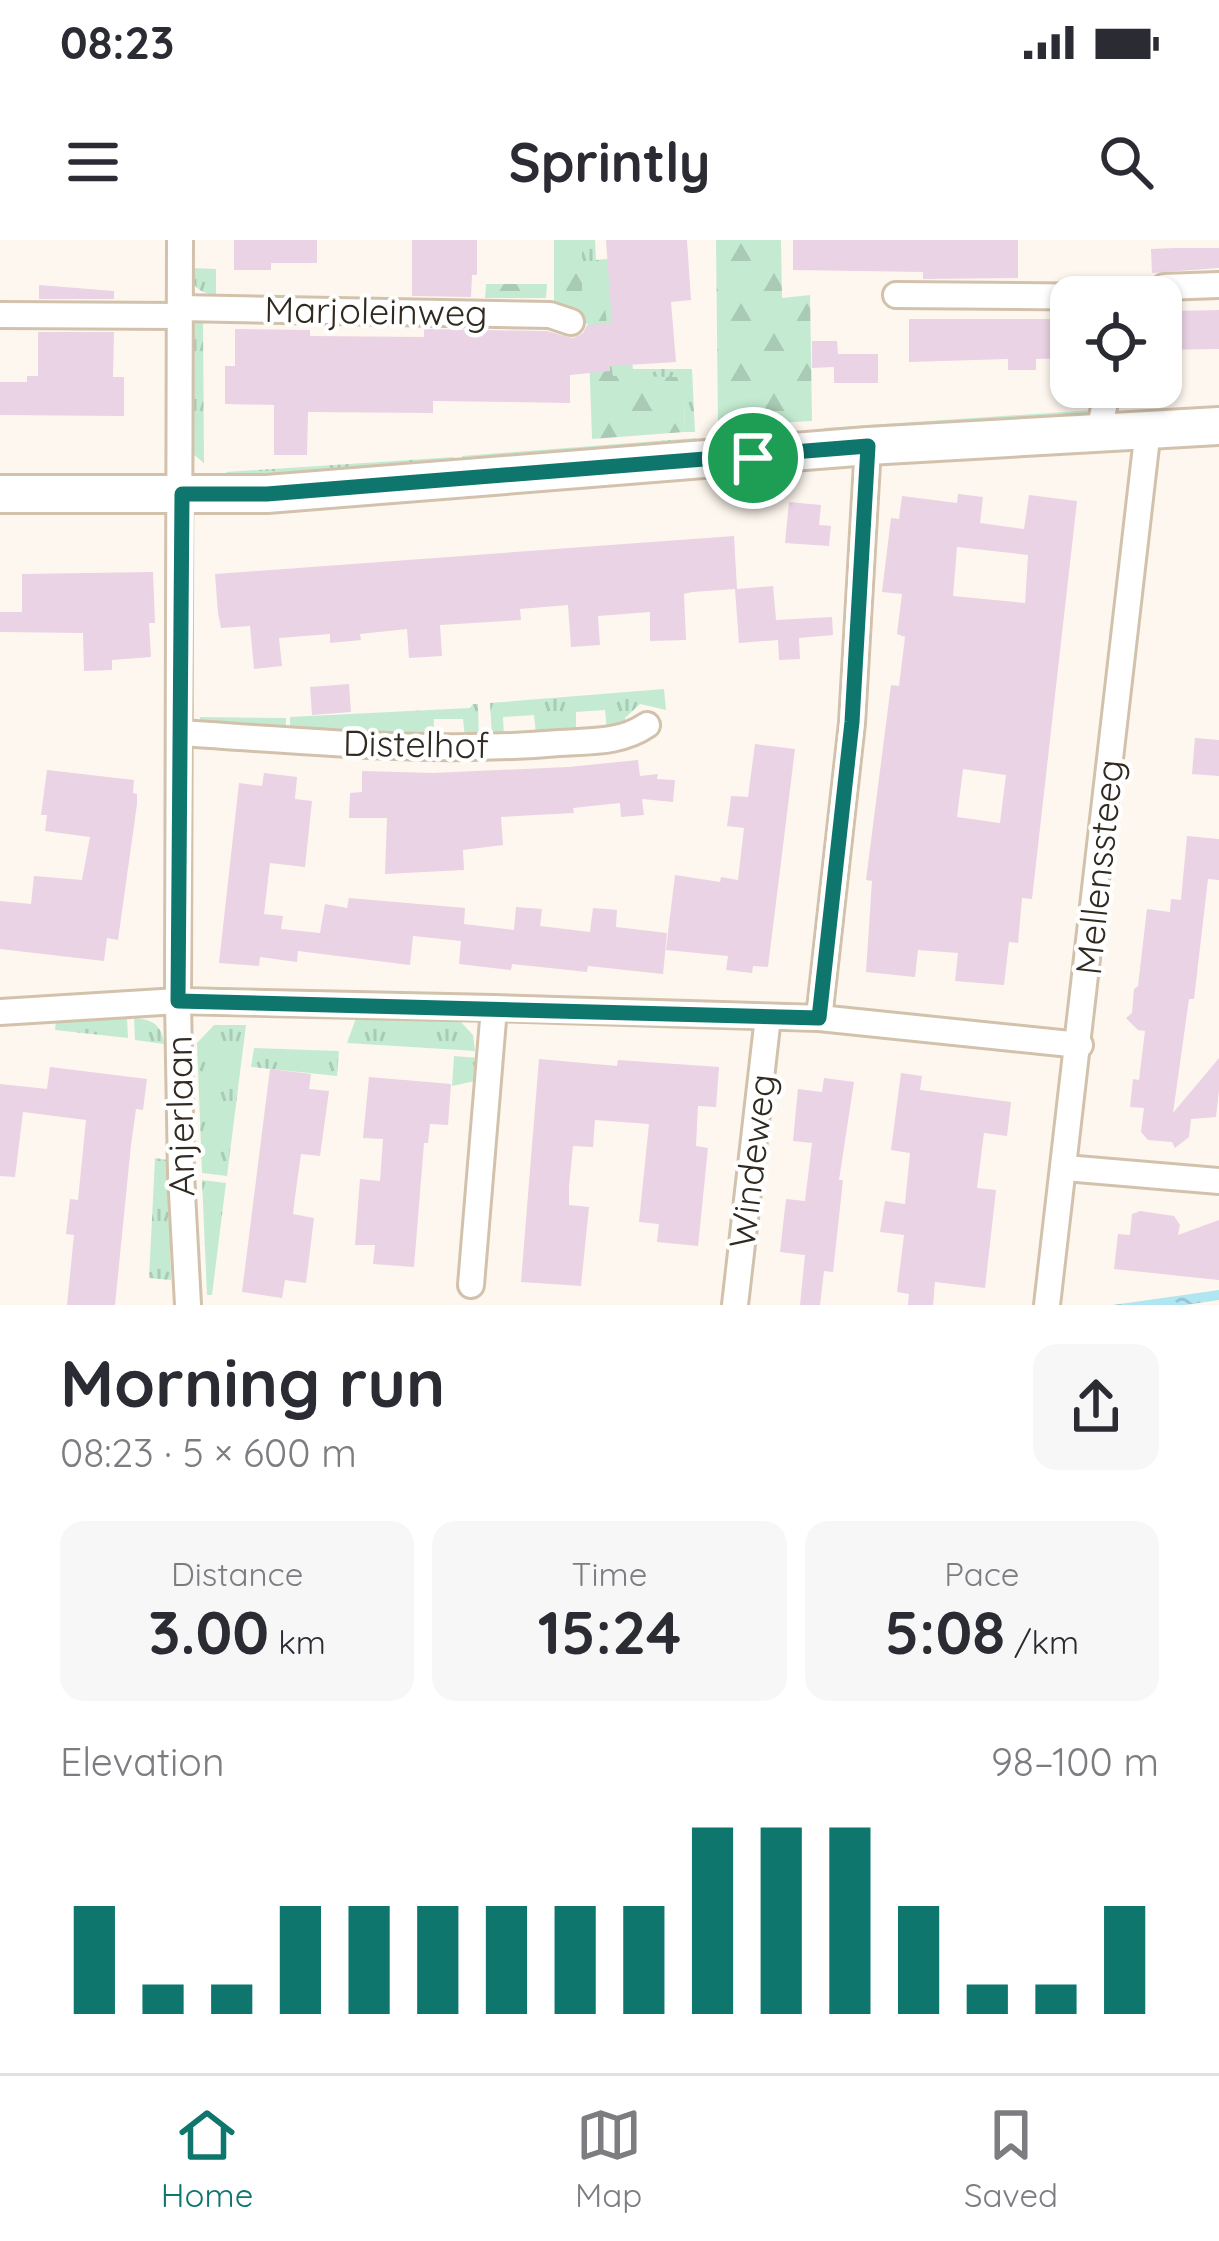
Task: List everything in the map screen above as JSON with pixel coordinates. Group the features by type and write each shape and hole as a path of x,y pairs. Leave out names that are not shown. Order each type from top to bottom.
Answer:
{"street":[{"name":"Anjerlaan","path":"180,240 178,1001 188,1305"},
{"path":"1182,286 1219,285"},
{"path":"896,295 1050,296"},
{"name":"Marjoleinweg","path":"0,315 482,312 550,315 572,322"},
{"path":"1099,432 1104,408"},
{"path":"0,494 267,494 868,446 1219,426"},
{"name":"Mellenssteeg","path":"1047,1305 1148,429"},
{"path":"819,1018 852,722 868,446"},
{"name":"Distelhof","path":"180,733 380,746 521,746 629,737 647,725"},
{"path":"0,1012 178,1001 494,1008 819,1018 1080,1045"},
{"path":"471,1285 494,1008"},
{"name":"Windeweg","path":"735,1303 768,1017"},
{"path":"1064,1168 1219,1180"}],"green space":[{"path":"554,240 582,240 582,304 605,306 613,376 677,377 685,400 684,432 592,439 588,324 554,312"},
{"path":"582,240 595,240 596,260 617,258 633,369 692,369 695,432 684,432 685,400 613,377 605,307 582,305"},
{"path":"716,240 781,240 782,298 810,295 812,421 718,426"},
{"path":"190,268 216,269 216,295 196,287"},
{"path":"486,284 547,284 546,298 485,298"},
{"path":"192,319 203,319 204,463 193,454"},
{"path":"1095,410 1095,422 825,440 824,428"},
{"path":"696,438 700,445 465,466 462,456"},
{"path":"454,457 456,468 227,480 226,472"},
{"path":"664,689 666,710 640,704 625,718 625,727 607,730 605,710 576,712 576,731 536,735 534,715 503,717 504,737 492,738 490,703"},
{"path":"478,704 479,738 465,738 463,719 434,719 433,738 290,732 290,717 470,708"},
{"path":"200,717 286,718 286,732 200,724"},
{"path":"127,1017 128,1038 55,1030 56,1020"},
{"path":"134,1018 155,1024 164,1044 135,1040"},
{"path":"356,1018 461,1022 473,1035 475,1051 347,1043"},
{"path":"214,1025 246,1025 227,1176 202,1173 197,1043"},
{"path":"254,1048 339,1051 337,1076 251,1067"},
{"path":"454,1056 478,1058 475,1081 452,1086"},
{"path":"155,1158 168,1160 171,1280 149,1278"},
{"path":"202,1180 226,1183 212,1295 207,1295"}],"water":[{"path":"1219,1290 1219,1300 1185,1305 1113,1305"}],"building":[{"path":"234,240 317,240 317,263 271,263 271,270 234,270"},
{"path":"412,240 477,240 477,275 472,275 471,297 412,296"},
{"path":"606,240 687,240 691,300 671,302 676,362 610,366 610,371 570,375 570,403 433,401 433,413 308,412 307,455 274,455 274,405 225,404 225,366 235,366 235,329 310,330 310,336 424,337 424,329 547,331 573,338 587,325 612,323"},
{"path":"793,240 1018,240 1018,278 923,279 923,272 793,270"},
{"path":"1219,248 1219,268 1152,273 1151,249"},
{"path":"39,285 114,291 114,299 39,299"},
{"path":"1219,310 1219,349 1182,350 1182,311"},
{"path":"909,319 1050,319 1050,359 1036,359 1036,370 1008,370 1008,359 909,362"},
{"path":"38,332 114,332 113,377 124,377 124,416 0,415 0,382 27,382 27,376 38,376"},
{"path":"812,341 837,341 838,354 878,354 878,383 834,383 834,367 812,368"},
{"path":"958,494 983,497 980,523 1024,529 1029,495 1077,501 1032,899 1022,898 1018,943 1009,942 1004,985 955,981 958,953 918,950 915,977 866,972 872,881 866,880 891,685 899,686 905,637 897,634 902,594 882,592 891,518 899,519 902,496 957,503","holes":["957,547 1028,555 1025,603 953,596","963,769 1006,775 1000,823 957,817"]},
{"path":"789,502 821,505 819,525 831,526 829,546 785,543"},
{"path":"734,536 737,589 773,586 776,620 832,617 833,635 799,638 800,659 779,660 778,640 739,643 735,589 684,594 686,640 650,641 650,612 598,616 600,645 571,647 568,605 520,609 521,620 440,625 442,656 409,658 407,629 330,643 330,634 279,638 282,666 254,669 250,626 221,628 218,613 215,574"},
{"path":"153,572 151,657 112,660 112,670 84,671 83,633 0,632 0,612 22,612 22,574"},
{"path":"349,684 351,712 312,715 310,687"},
{"path":"1195,738 1219,740 1219,776 1192,774"},
{"path":"755,744 795,749 768,967 753,966 752,973 726,970 728,956 666,950 675,875 738,880 744,828 727,826 731,796 748,797"},
{"path":"638,760 640,776 658,774 657,779 675,780 673,802 642,799 644,815 621,817 620,803 573,808 574,813 501,817 503,845 463,850 464,870 385,874 387,818 349,818 350,793 362,792 362,771 433,773"},
{"path":"47,770 134,780 137,804 118,940 107,938 104,961 0,949 0,901 31,904 34,876 82,880 90,837 45,831 47,815 41,815"},
{"path":"264,773 297,777 295,799 312,801 305,867 270,863 264,914 283,916 281,929 320,933 325,904 347,908 349,898 465,908 464,924 514,930 516,907 542,909 540,926 590,932 593,908 617,910 616,927 667,933 663,974 588,966 587,972 459,964 461,941 413,936 410,965 298,951 297,962 260,957 259,966 219,963 239,783 262,786"},
{"path":"1187,836 1219,839 1219,880 1208,879 1194,999 1189,999 1173,1113 1219,1058 1219,1090 1216,1117 1191,1119 1189,1137 1175,1148 1172,1142 1148,1140 1141,1132 1144,1108 1130,1107 1133,1079 1139,1080 1145,1031 1126,1018 1132,1013 1138,986 1147,909 1170,912 1171,899 1181,900"},
{"path":"539,1059 719,1067 716,1107 698,1106 696,1146 708,1148 698,1246 657,1242 659,1224 639,1222 649,1124 595,1120 593,1147 573,1146 569,1187 569,1205 589,1207 581,1286 521,1282"},
{"path":"50,1067 147,1079 143,1110 136,1109 115,1305 67,1305 74,1235 66,1234 70,1199 78,1200 86,1120 23,1112 15,1177 0,1176 0,1084 47,1089"},
{"path":"270,1069 311,1074 309,1089 329,1091 320,1156 301,1154 295,1197 293,1214 314,1218 306,1283 285,1280 282,1298 242,1292"},
{"path":"901,1073 922,1076 920,1090 1011,1102 1007,1136 984,1133 977,1188 996,1190 985,1288 935,1282 933,1305 908,1305 909,1294 897,1292 904,1235 880,1232 885,1201 905,1204 910,1153 891,1150"},
{"path":"369,1077 451,1084 448,1125 430,1124 428,1143 424,1143 414,1267 373,1264 375,1245 355,1245 360,1179 380,1181 383,1139 363,1138"},
{"path":"824,1078 854,1082 839,1180 843,1180 833,1272 824,1271 820,1305 800,1305 805,1255 780,1252 786,1199 805,1201 812,1143 793,1141 798,1089 822,1092"},
{"path":"1132,1214 1174,1216 1180,1225 1178,1235 1219,1220 1219,1280 1114,1269 1118,1234 1130,1235"}],"route":[{"path":"868,446 852,722 819,1018 178,1001 182,494 267,494 753,458 868,446"}]}
